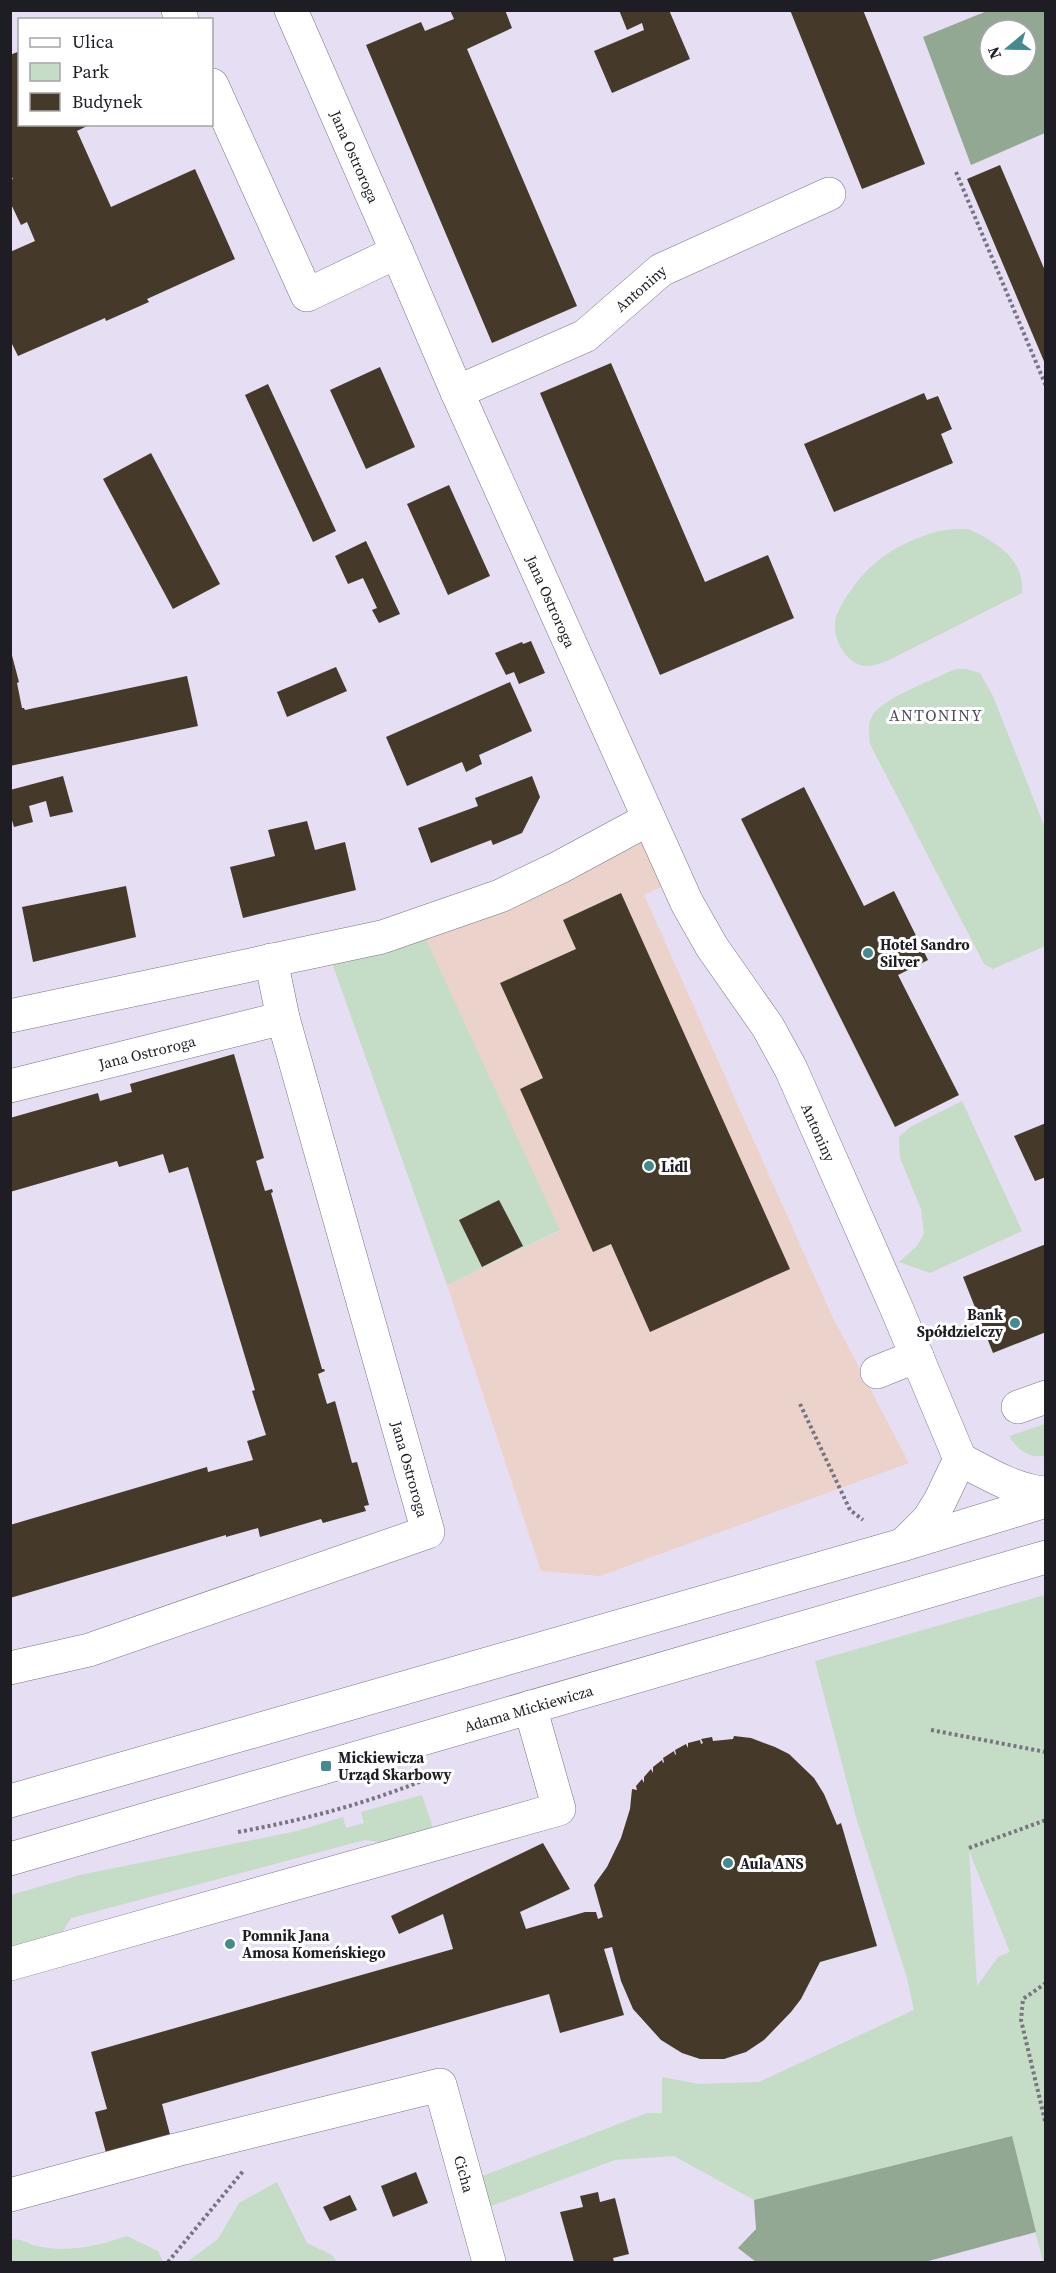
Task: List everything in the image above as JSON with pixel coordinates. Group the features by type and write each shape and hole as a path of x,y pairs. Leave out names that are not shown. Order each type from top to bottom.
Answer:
{"street":[{"name":"Jana Ostroroga","path":"291,10 456,392 650,819"},
{"path":"213,87 307,295 397,252"},
{"name":"Antoniny","path":"456,392 585,336 661,270 829,194"},
{"path":"10,1016 382,937 500,896 650,819"},
{"name":"Antoniny","path":"650,819 699,926 768,1027 791,1070 960,1459"},
{"name":"Jana Ostroroga","path":"10,1668 89,1650 428,1532 283,1018 271,960"},
{"name":"Jana Ostroroga","path":"10,1086 283,1018"},
{"path":"877,1372 917,1356"},
{"path":"902,1545 928,1521 960,1459 1007,1482 1038,1493 1046,1493"},
{"path":"10,1801 902,1545 1046,1501"},
{"name":"Adama Mickiewicza","path":"10,1859 1046,1557"},
{"path":"10,1964 559,1809 530,1707"},
{"name":"Cicha","path":"282,2124 440,2085 489,2262"},
{"path":"10,2195 282,2124"}],"path":[{"path":"956,172 1046,386"},
{"path":"800,1404 850,1510 863,1520"},
{"path":"931,1730 1046,1752"},
{"path":"969,1848 1046,1820"},
{"path":"1046,1983 1023,1999 1021,2019 1046,2125"},
{"path":"168,2262 282,2124"}],"shaded area":[{"path":"649,819 677,880 644,895 832,1316 909,1463 600,1576 541,1571 447,1285 560,1231 419,924"}],"green space":[{"path":"987,11 1045,11 1045,133 971,165 923,37"},
{"path":"968,529 998,546 1013,561 1019,570 1022,593 885,662 867,666 860,665 848,657 839,645 835,623 852,588 866,572 885,555 914,540 940,531"},
{"path":"955,669 980,673 993,696 1045,828 1045,946 993,969 984,964 870,744 871,719 881,706"},
{"path":"419,924 560,1230 447,1285 327,949"},
{"path":"962,1101 1022,1231 930,1273 899,1262 917,1246 924,1234 921,1209 900,1158 899,1137 910,1127"},
{"path":"1045,1424 1045,1456 1034,1456 1024,1452 1009,1436"},
{"path":"1045,1595 1045,2262 1043,2262 1011,2136 754,2200 674,2156 615,2160 475,2212 467,2182 647,2113 662,2113 662,2077 699,2084 759,2082 914,2010 907,1978 856,1817 815,1661","holes":["969,1851 1010,1952 998,1957 977,1986"]},
{"path":"422,1795 434,1831 392,1844 365,1840 71,1918 59,1938 11,1953 11,1895 80,1875 297,1831 343,1817 346,1828 364,1823 361,1812"},
{"path":"1012,2136 1036,2232 925,2262 756,2262 738,2248 756,2229 754,2200"},
{"path":"277,2182 307,2243 332,2255 337,2262 187,2262 218,2239 239,2203"},
{"path":"127,2236 158,2251 163,2262 11,2262 11,2240 49,2248 71,2249 105,2243"}],"building":[{"path":"450,10 505,10 512,28 467,49 577,306 492,343 366,45 421,22 425,31 454,19"},
{"path":"619,10 669,10 690,59 612,93 594,51 644,30 642,23 627,30"},
{"path":"790,10 863,10 925,164 862,189"},
{"path":"18,52 18,126 87,126 77,131 111,207 195,169 235,259 147,299 149,302 106,321 105,318 18,356 10,340 10,252 35,241 27,222 21,225 10,202 10,180 13,179 10,174 10,55"},
{"path":"1000,165 1046,273 1046,366 967,179"},
{"path":"611,363 705,582 768,555 794,618 660,675 540,393"},
{"path":"380,367 415,447 366,469 330,390"},
{"path":"268,384 336,531 313,542 245,395"},
{"path":"924,393 927,400 938,396 952,429 941,434 953,463 834,512 804,444"},
{"path":"151,453 220,584 173,609 103,479"},
{"path":"449,485 490,576 448,595 407,504"},
{"path":"366,541 400,614 379,623 372,610 377,608 363,578 348,584 335,556"},
{"path":"531,641 545,673 519,684 514,672 506,675 495,653 522,642 523,644"},
{"path":"10,648 19,682 17,683 22,708 25,710 187,676 198,726 10,766"},
{"path":"336,667 347,691 287,717 277,692"},
{"path":"510,682 532,731 479,755 482,764 466,772 462,762 407,786 386,737"},
{"path":"63,776 73,812 50,817 46,801 29,806 33,822 14,827 10,814 10,790"},
{"path":"532,776 540,797 522,833 493,845 491,840 431,863 418,828 478,806 475,798"},
{"path":"804,787 864,906 894,891 928,960 898,975 959,1095 895,1127 741,819"},
{"path":"307,821 315,850 345,842 356,890 243,918 230,867 275,856 268,830"},
{"path":"126,886 136,937 33,962 22,907"},
{"name":"Lidl","path":"621,893 790,1269 650,1332 611,1244 593,1252 520,1089 543,1078 500,983 576,949 563,920"},
{"path":"234,1054 264,1158 256,1161 265,1191 272,1189 273,1192 271,1193 322,1369 325,1371 318,1374 327,1404 335,1401 352,1463 357,1462 369,1505 364,1506 366,1511 323,1523 321,1519 260,1537 258,1528 226,1537 226,1535 10,1598 10,1525 207,1467 208,1472 253,1460 247,1441 266,1435 252,1391 255,1390 188,1167 169,1173 163,1154 119,1167 117,1161 10,1192 10,1118 98,1093 100,1101 132,1092 130,1084"},
{"path":"1046,1123 1046,1177 1035,1181 1014,1136"},
{"path":"499,1200 523,1246 482,1267 459,1220"},
{"path":"1046,1244 1046,1332 993,1353 963,1277"},
{"path":"734,1736 751,1738 789,1754 814,1778 824,1794 837,1825 841,1823 877,1946 820,1962 801,1999 764,2040 746,2052 724,2059 700,2059 682,2053 661,2040 633,2009 621,1981 612,1947 604,1949 624,2015 560,2033 549,1994 162,2104 172,2142 108,2160 95,2112 107,2109 91,2052 453,1949 443,1914 399,1934 391,1916 543,1843 570,1889 520,1912 526,1929 585,1912 596,1912 598,1919 603,1917 594,1885 607,1867 621,1838 630,1809 632,1789 637,1790 636,1786 642,1779 644,1783 644,1777 651,1769 653,1773 653,1767 662,1760 664,1762 663,1758 674,1751 675,1755 675,1750 686,1744 688,1748 688,1743 700,1740 701,1744 703,1743 701,1739 712,1737 713,1741 733,1739"},
{"path":"416,2172 428,2203 393,2217 381,2186"},
{"path":"598,2192 600,2202 615,2198 629,2254 613,2258 614,2262 574,2262 560,2212 583,2207 580,2196"},
{"path":"350,2195 357,2210 330,2221 323,2207"}],"place":[{"name":"Hotel Sandro Silver","path":"868,953"},
{"name":"Lidl","path":"649,1166"},
{"name":"Bank Spółdzielczy","path":"1015,1323"},
{"name":"Mickiewicza Urząd Skarbowy","path":"326,1766"},
{"name":"Aula ANS","path":"728,1863"},
{"name":"Pomnik Jana Amosa Komeńskiego","path":"230,1944"}],"district":[{"name":"ANTONINY","path":"936,715"}]}
